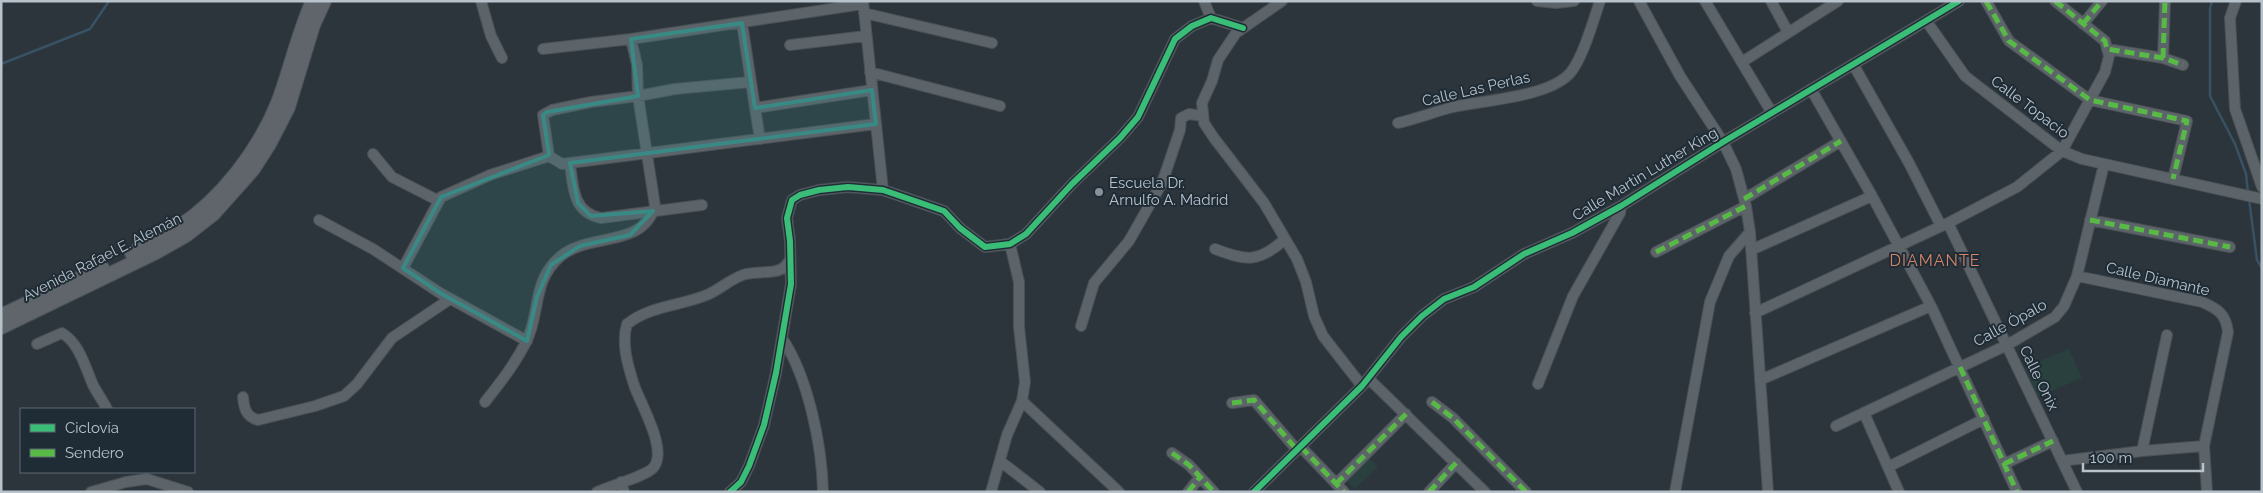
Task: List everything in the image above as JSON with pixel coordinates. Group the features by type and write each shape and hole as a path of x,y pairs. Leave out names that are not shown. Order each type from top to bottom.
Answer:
{"main road":[{"name":"Avenida Rafael E. Alemán","path":"1,316 152,243 180,226 206,206 244,163 261,138 278,103 303,22 313,1"},
{"name":"Avenida Rafael E. Alemán","path":"1,327 156,252 186,235 213,214 253,169 269,144 288,107 313,25 324,1"}],"street":[{"path":"481,1 491,36 502,58"},
{"path":"1204,1 1211,18"},
{"path":"1282,1 1236,33 1218,60 1212,81 1202,103 1204,123 1264,203 1285,239 1306,282 1314,316 1323,336 1365,383 1406,414 1485,492"},
{"path":"1537,1 1556,3 1574,1"},
{"name":"Calle Las Perlas","path":"1398,124 1452,108 1532,94 1558,81 1571,72 1588,38 1600,1"},
{"path":"1639,1 1680,76 1723,142 1736,170 1745,202 1750,232 1768,492"},
{"path":"1705,1 1772,113"},
{"path":"1771,1 1788,32"},
{"path":"1742,62 1838,1"},
{"name":"Calle Martin Luther King","path":"1254,492 1365,383 1401,337 1422,316 1444,299 1474,287 1524,254 1572,232 1620,206 1959,1"},
{"path":"1986,1 2009,41 2090,100 2187,122 2173,179"},
{"path":"1755,313 1945,225 2017,187 2062,150 2106,72 2109,56 2105,41 2055,1"},
{"path":"2083,24 2102,1"},
{"path":"2163,58 2165,1"},
{"path":"2236,1 2230,18 2235,109 2262,187"},
{"path":"863,6 883,190"},
{"path":"543,49 631,39 863,6 992,43"},
{"path":"730,492 741,482 764,425 791,284 787,218 789,206 795,197 819,190 848,187 883,190 944,211 960,228 985,247 1010,244 1026,234 1072,184 1120,138 1138,117 1175,39 1192,26 1211,18 1243,28"},
{"name":"Calle Topacio","path":"1927,22 1965,76 2062,150 2082,159 2259,198"},
{"path":"742,23 760,139"},
{"path":"790,45 866,36"},
{"path":"485,402 506,375 527,341 537,297 551,265 564,254 580,246 630,235 638,230 653,211 655,206 631,39"},
{"path":"2107,49 2163,58 2184,65"},
{"name":"Calle Onix","path":"1854,64 1945,225 2007,345 2077,492"},
{"path":"870,72 1000,106"},
{"path":"549,156 543,115 547,112 591,102 675,89 750,82"},
{"path":"1811,89 1872,196 1930,306 2017,492"},
{"path":"755,108 872,90"},
{"path":"1081,326 1094,283 1129,241 1162,183 1180,130 1181,118 1189,114 1203,116"},
{"path":"549,156 562,164 876,124"},
{"path":"1656,252 1745,202 1841,141"},
{"path":"374,154 392,177 439,201"},
{"path":"403,268 440,197 465,185 549,156"},
{"path":"570,163 578,203 591,216 601,218 702,204"},
{"name":"Calle Ópalo","path":"1836,426 2007,345 2056,317 2067,301 2076,276 2104,164"},
{"path":"1751,250 1872,196"},
{"path":"1538,384 1573,296 1620,213 1620,206"},
{"path":"318,220 373,249 450,299 527,341"},
{"path":"2090,220 2230,247"},
{"path":"1675,492 1710,302 1729,256 1750,232"},
{"path":"1215,249 1241,258 1259,258 1274,250 1285,239"},
{"path":"991,492 1007,435 1022,400 1025,382 1019,327 1019,282 1010,244"},
{"path":"597,492 622,487 644,475 655,467 658,454 650,421 635,386 630,367 625,340 627,324 638,316 657,308 693,300 709,294 746,274 782,270 787,266 790,259"},
{"name":"Calle Diamante","path":"2076,276 2202,302 2223,314 2228,332 2204,446 2207,492"},
{"path":"243,397 246,413 258,420 337,399 354,387 392,338 450,299"},
{"path":"1760,380 1930,306"},
{"path":"37,344 56,334 62,333 67,336 77,348 94,387 107,408"},
{"path":"2142,451 2167,335"},
{"path":"782,338 792,352 809,405 822,460 823,492"},
{"path":"1022,400 1119,492"},
{"path":"1232,403 1254,400 1344,492"},
{"path":"1432,402 1453,418 1526,492"},
{"path":"1864,413 1900,492"},
{"path":"1336,484 1406,414"},
{"path":"1888,467 1984,419"},
{"path":"2004,464 2053,441"},
{"path":"2062,460 2204,446"},
{"path":"1172,453 1189,465 1214,492"},
{"path":"1000,460 1040,492"},
{"path":"1429,492 1456,463"},
{"path":"91,492 130,476 147,479 188,492"},
{"path":"1188,492 1200,477"}],"highlighted area":[{"path":"742,23 755,108 872,90 876,124 570,163 578,203 591,216 653,211 630,235 580,246 551,265 537,297 527,341 440,293 403,268 441,197 549,155 543,115 547,112 638,96 631,39"}],"green space":[{"path":"2069,349 2082,378 2038,397 2025,367"},
{"path":"1367,456 1378,467 1355,489 1344,478"}],"waterway":[{"path":"1,64 90,29 109,1"},
{"path":"2212,1 2210,8 2210,96 2235,144 2246,174 2248,193"},
{"path":"2249,199 2257,260 2262,268"}],"marked path":[{"path":"1986,1 2009,41 2090,100 2187,121 2173,179"},
{"path":"2055,1 2105,41 2107,49 2163,58 2183,65"},
{"path":"2083,24 2102,1"},
{"path":"2163,58 2165,1"},
{"path":"1744,199 1841,141"},
{"path":"1656,252 1746,206"},
{"path":"2090,220 2230,247"},
{"path":"1960,367 2017,492"},
{"path":"1232,403 1254,400 1297,450"},
{"path":"1432,402 1453,418 1526,492"},
{"path":"1336,484 1406,414"},
{"path":"2004,464 2053,441"},
{"path":"1301,447 1344,492"},
{"path":"1172,453 1189,465 1214,492"},
{"path":"1429,492 1456,463"},
{"path":"1188,492 1200,477"}],"cycle path":[{"path":"1254,492 1362,386 1401,337 1422,316 1444,299 1474,287 1524,254 1572,233 1621,206 1723,142 1959,1"},
{"path":"730,492 741,482 749,466 764,425 776,373 791,284 790,241 787,218 792,200 800,195 819,190 848,187 883,190 944,211 960,228 985,247 1010,244 1026,234 1072,184 1120,138 1138,117 1175,39 1192,26 1211,18 1243,28"}],"place":[{"name":"Escuela Dr. Arnulfo A. Madrid","path":"1099,192"}],"district":[{"name":"DIAMANTE","path":"1935,260"}]}
